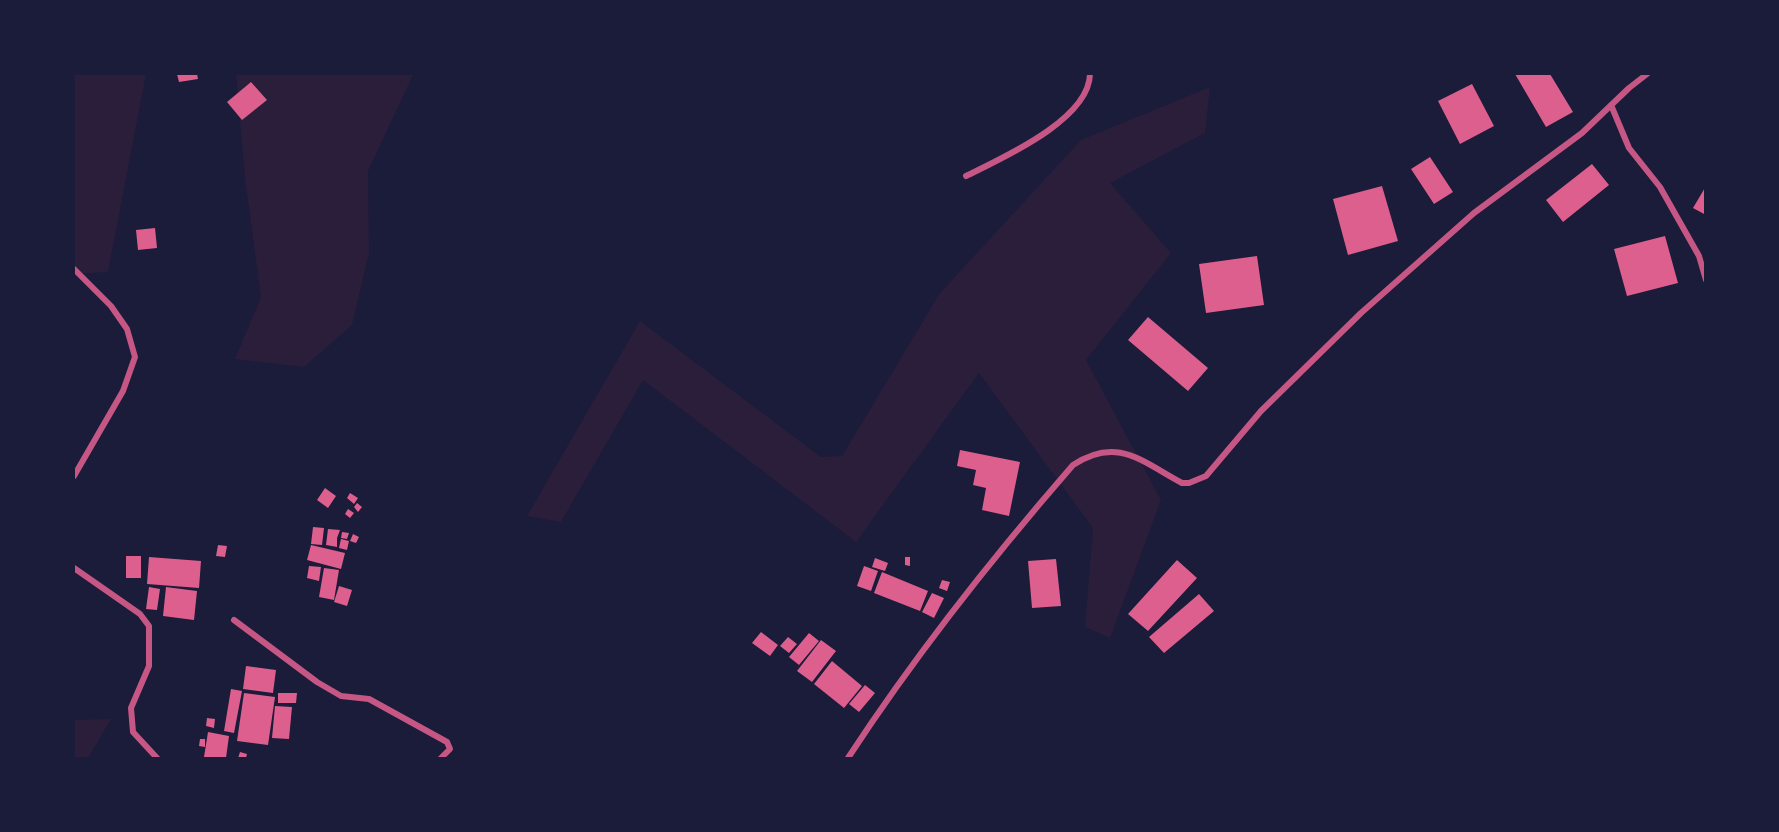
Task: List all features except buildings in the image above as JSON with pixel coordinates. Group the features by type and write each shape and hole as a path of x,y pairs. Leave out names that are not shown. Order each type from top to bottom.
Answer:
{"street":[{"path":"966,176 1010,154 1051,129 1076,105 1088,84 1090,74"},
{"path":"848,759 890,694 981,577 1073,465 1100,451 1117,451 1134,457 1182,483 1189,483 1206,476 1261,411 1361,313 1474,213 1582,133 1647,74"},
{"path":"1611,105 1629,148 1660,187 1700,256 1706,280"},
{"path":"74,269 111,306 122,321 127,329 135,357 123,391 74,476"},
{"path":"74,568 140,614 149,626 149,666 130,708 133,732 157,759"},
{"path":"234,620 317,682 341,696 369,699 447,742 450,749 441,759"}],"shaded area":[{"path":"74,74 146,74 108,272 74,274"},
{"path":"236,74 413,75 368,171 369,253 352,325 304,367 235,359 261,297 245,178"},
{"path":"1210,87 1205,133 1110,183 1171,253 1086,360 1161,500 1110,638 1085,627 1093,528 979,373 856,542 643,380 561,522 527,516 640,321 821,457 842,456 940,293 1081,140"},
{"path":"111,719 88,758 74,758 74,720"}]}
